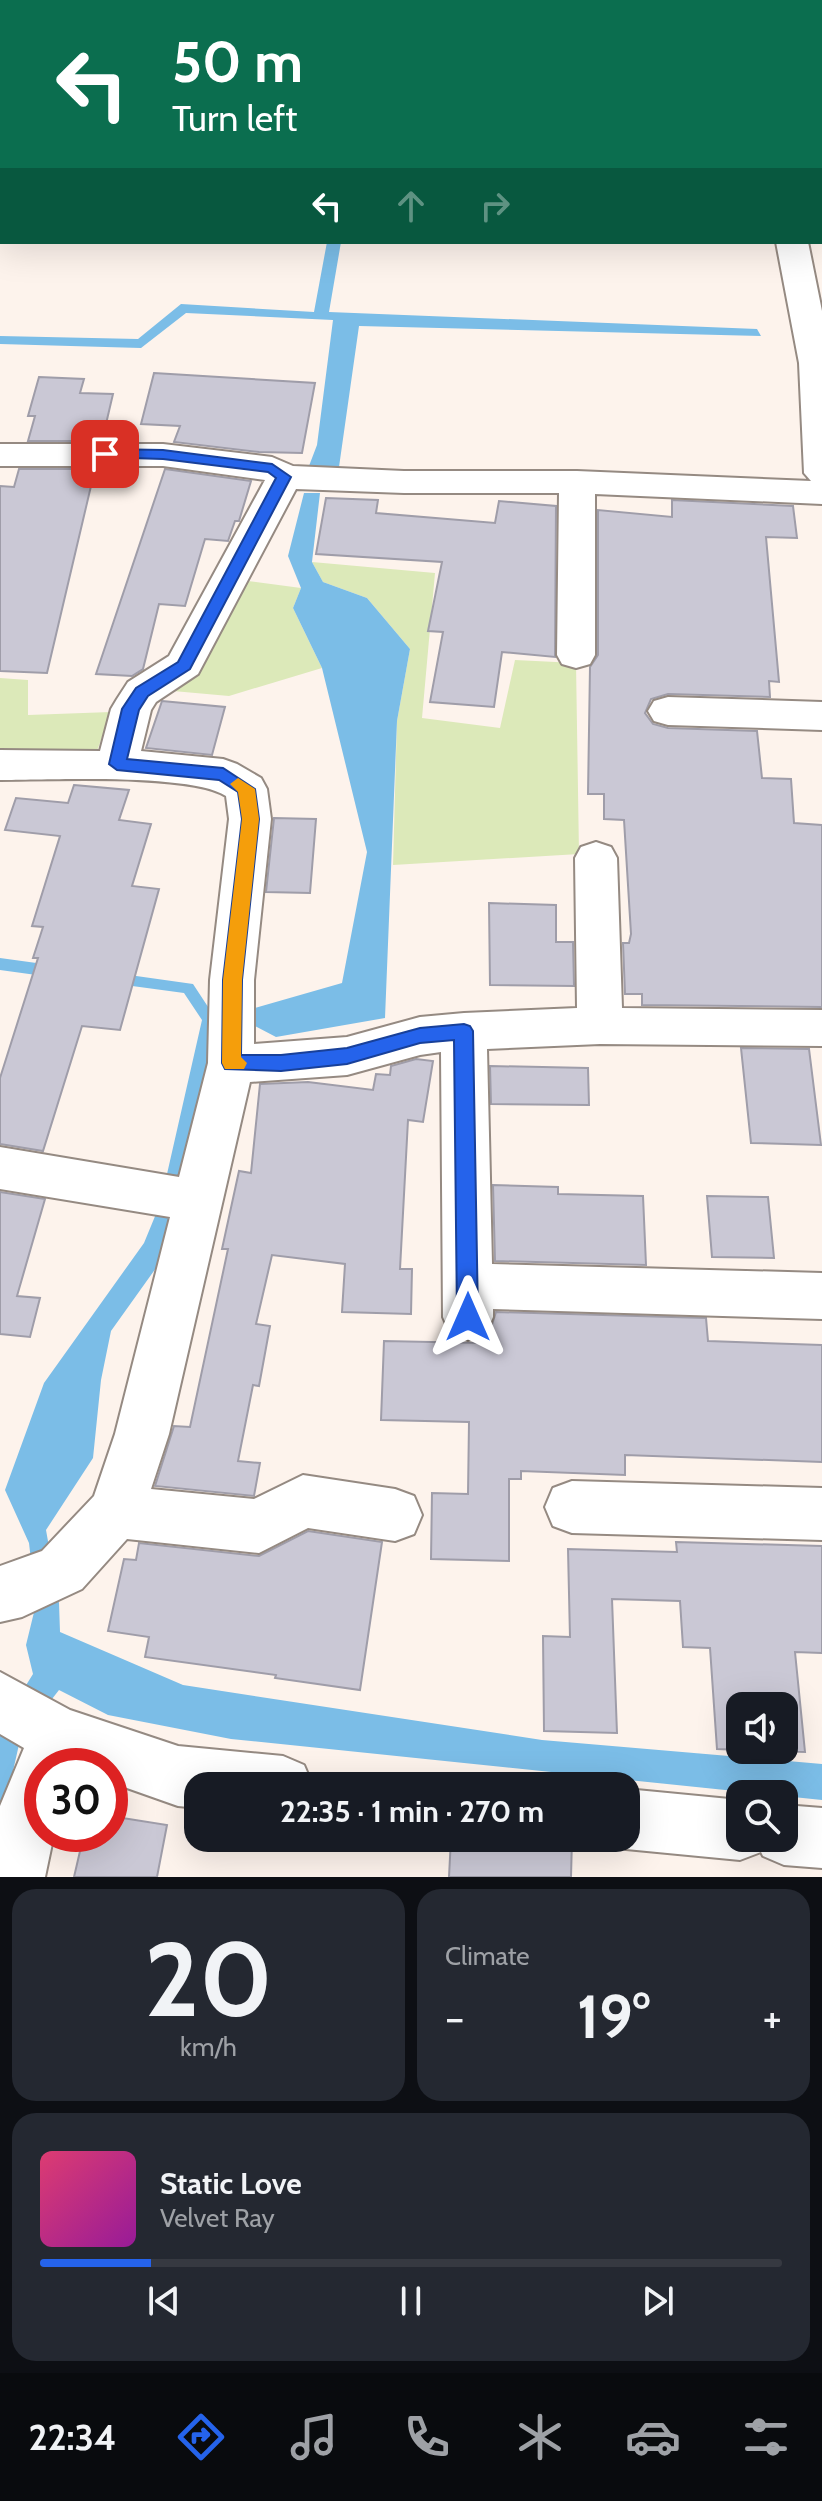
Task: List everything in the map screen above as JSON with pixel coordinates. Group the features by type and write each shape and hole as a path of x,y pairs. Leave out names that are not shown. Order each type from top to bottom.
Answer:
{"street":[{"path":"792,244 816,363 822,473"},
{"path":"0,455 163,455 272,468 284,477 404,482 577,482 822,493"},
{"path":"117,764 131,709 142,692 184,665 284,477"},
{"path":"576,655 577,482"},
{"path":"668,711 822,716"},
{"path":"0,765 117,764 223,774 246,789 250,819 232,980 231,1063 142,1434 116,1512 28,1584"},
{"path":"596,858 600,1026"},
{"path":"231,1063 281,1063 347,1056 420,1036 464,1031 600,1026 822,1028"},
{"path":"464,1031 468,1301 822,1296"},
{"path":"0,1168 199,1202"},
{"path":"116,1512 259,1526 303,1501 395,1515"},
{"path":"572,1507 822,1514"},
{"path":"14,1877 32,1797 32,1734 184,1777"},
{"path":"640,1820 726,1829"},
{"path":"798,1836 822,1838"}],"green space":[{"path":"312,562 435,573 422,718 500,728 515,660 576,663 579,854 393,865 397,721 410,649 367,598 323,582"},
{"path":"240,580 301,588 293,608 322,668 229,696 173,691 192,679"},
{"path":"0,678 28,680 28,715 111,712 97,751 0,753"}],"water":[{"path":"327,244 341,244 329,312 757,329 761,336 359,326 339,467 309,466 317,445 333,320 186,313 141,348 0,344 0,336 138,339 181,304 314,312"},
{"path":"304,493 320,493 312,562 323,582 367,598 410,649 397,721 385,1018 276,1037 251,1024 251,1009 342,983 367,852 322,668 293,608 301,588 288,556"},
{"path":"158,1209 172,1219 161,1261 111,1331 101,1380 93,1458 46,1530 59,1603 60,1632 183,1685 542,1740 726,1756 726,1764 822,1764 822,1800 798,1798 798,1780 726,1780 726,1790 640,1781 640,1772 551,1772 231,1739 108,1715 59,1690 20,1740 0,1829 0,1727 33,1674 26,1645 36,1604 29,1543 5,1490 44,1383 144,1243"}],"building":[{"path":"154,373 315,383 302,453 259,452 174,442 180,426 141,424"},
{"path":"39,377 84,379 80,393 113,394 102,441 28,441 35,416 28,416"},
{"path":"19,469 95,469 47,673 0,671 0,486 14,487"},
{"path":"165,469 251,481 239,521 235,521 228,541 205,539 185,606 159,604 143,669 132,676 96,674"},
{"path":"326,498 378,500 376,513 495,523 499,501 556,506 555,657 502,652 494,707 430,702 443,632 428,631 442,562 316,554"},
{"path":"672,500 793,506 797,538 766,537 779,682 769,681 770,697 668,694 651,699 645,713 653,724 668,728 757,731 762,778 791,779 794,823 822,825 822,1007 642,1005 642,994 625,994 623,943 629,943 631,934 624,820 604,819 604,794 588,794 590,667 598,655 598,510 672,517"},
{"path":"162,701 225,707 212,755 146,748"},
{"path":"74,785 129,790 119,820 151,824 132,886 159,889 120,1030 82,1026 43,1151 0,1144 0,1078 38,958 33,958 43,927 32,926 60,836 5,830 16,798 68,803"},
{"path":"274,818 316,819 310,893 266,892"},
{"path":"489,903 556,905 556,942 573,942 574,986 490,985"},
{"path":"741,1048 809,1049 821,1145 751,1143"},
{"path":"416,1059 433,1061 423,1122 408,1120 400,1269 412,1269 411,1314 342,1312 345,1264 272,1255 256,1324 270,1326 259,1386 253,1385 238,1461 260,1463 254,1496 155,1486 174,1426 190,1427 228,1249 222,1249 239,1171 251,1173 260,1084 308,1082 373,1090 376,1074 390,1075 391,1066"},
{"path":"490,1066 588,1068 589,1105 491,1104"},
{"path":"493,1185 558,1187 558,1194 643,1196 646,1265 495,1261"},
{"path":"0,1192 45,1199 17,1296 40,1298 30,1337 0,1334"},
{"path":"707,1196 768,1197 774,1258 712,1257"},
{"path":"496,1312 706,1318 708,1341 822,1345 822,1462 625,1455 625,1475 521,1471 521,1479 509,1479 509,1561 431,1559 432,1493 468,1494 469,1422 381,1420 384,1341 479,1343 479,1339 489,1334"},
{"path":"308,1531 382,1542 360,1690 145,1657 149,1637 108,1631 124,1559 136,1560 139,1543 259,1556"},
{"path":"676,1542 822,1546 822,1653 795,1652 805,1752 798,1752 798,1692 726,1692 726,1749 717,1749 710,1648 683,1647 680,1601 612,1599 617,1733 544,1731 543,1636 570,1637 568,1549 677,1552"},
{"path":"128,1819 167,1825 157,1877 74,1877 80,1852 128,1852"},
{"path":"450,1852 572,1852 571,1877 449,1877"}],"waterway":[{"path":"0,964 51,971"},
{"path":"115,979 188,988 209,1019 175,1174"}],"slow traffic":[{"path":"238,784 246,789 250,819 232,980 231,1063 238,1063"}],"route":[{"path":"105,454 163,455 272,468 284,477 184,665 142,692 131,709 117,764 223,774 246,789 250,819 232,980 231,1063 281,1063 347,1056 420,1036 464,1031 468,1317"}]}
